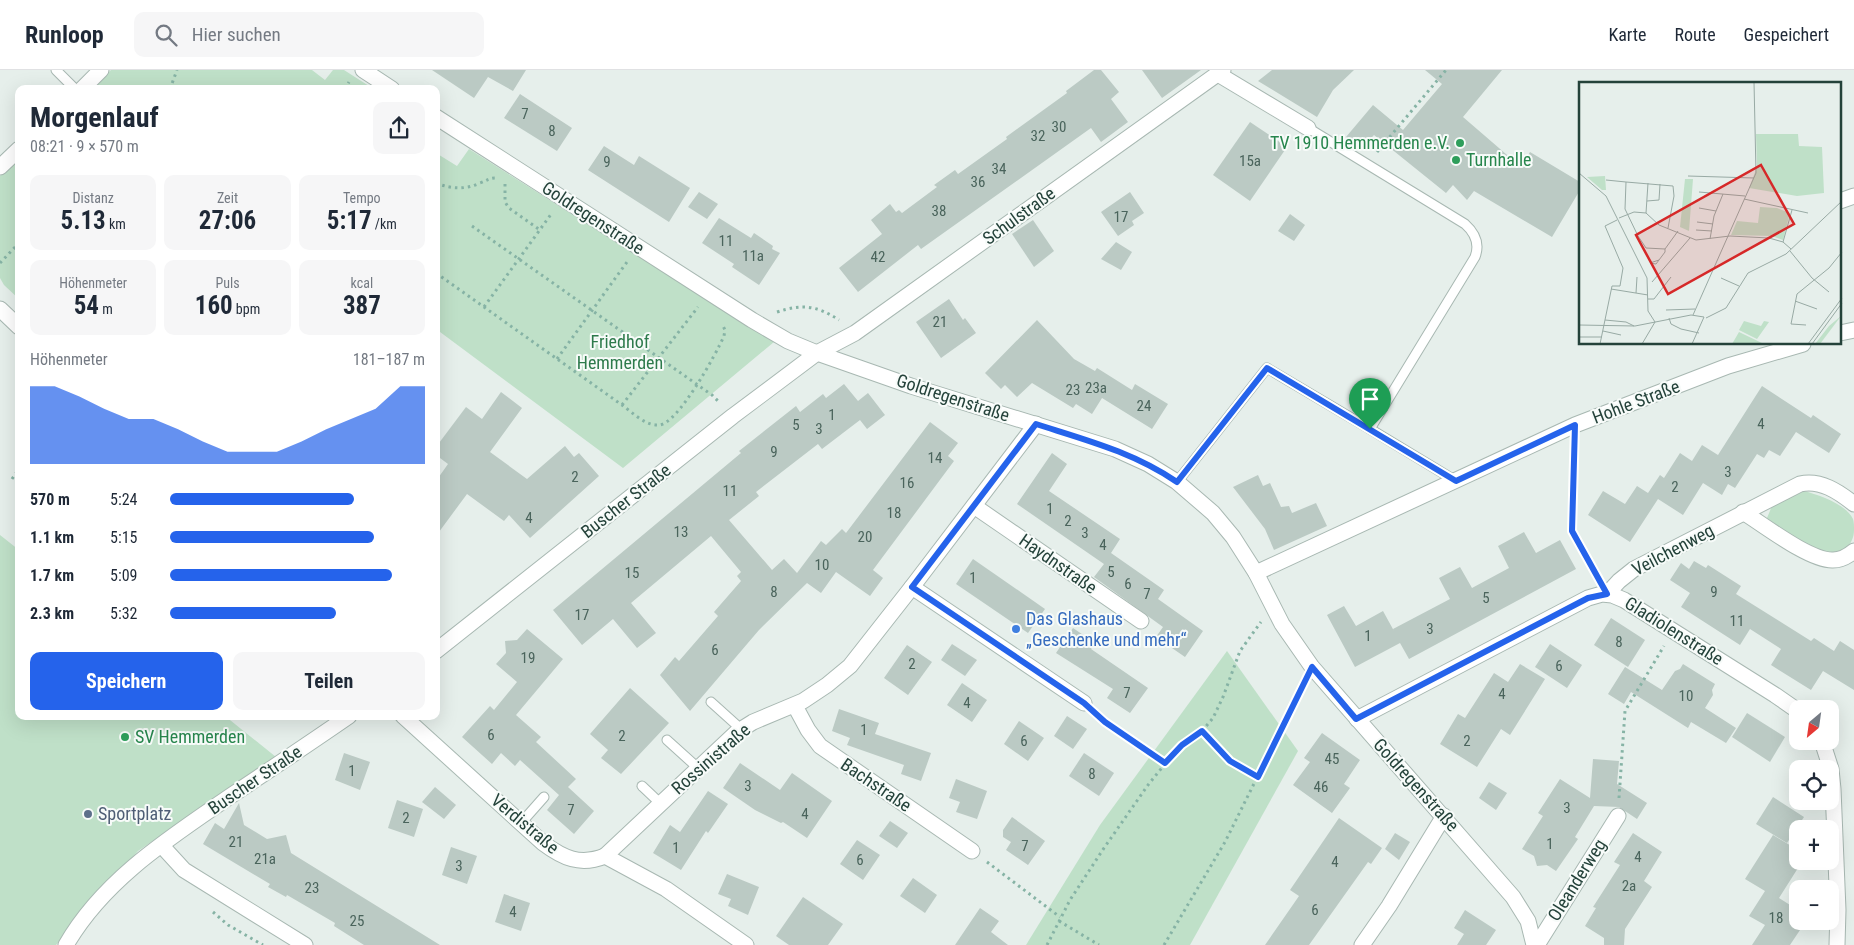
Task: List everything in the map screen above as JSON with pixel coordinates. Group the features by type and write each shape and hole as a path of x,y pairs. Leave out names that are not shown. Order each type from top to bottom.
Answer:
{"street":[{"path":"86,85 101,70"},
{"path":"363,70 386,85"},
{"name":"Schulstraße","path":"817,353 855,333 1220,72 1308,128"},
{"name":"Goldregenstraße","path":"440,120 752,320 788,340 817,353 911,386 1115,449 1148,464 1177,482 1202,502 1224,524 1256,573 1273,608 1292,639 1312,667 1356,719 1444,816 1522,909 1536,945"},
{"path":"0,166 15,153"},
{"path":"1842,200 1854,196"},
{"path":"0,309 15,323"},
{"name":"Hohle Straße","path":"1256,573 1575,425 1728,366 1800,345"},
{"name":"Buscher Straße","path":"440,648 733,416 817,353"},
{"name":"Rossinistraße","path":"605,856 741,729 753,722 795,706 820,691 850,666 1036,424"},
{"name":"Veilchenweg","path":"1607,594 1634,569 1791,488 1809,482 1830,489 1854,504"},
{"name":"Haydnstraße","path":"974,506 1141,621"},
{"path":"1743,512 1808,553 1822,559 1842,559 1854,551"},
{"path":"912,587 1084,703"},
{"name":"Gladiolenstraße","path":"1356,719 1588,598 1607,594 1624,600 1674,630 1789,704"},
{"name":"Bachstraße","path":"795,706 811,736 825,750 972,851"},
{"name":"Buscher Straße","path":"66,945 86,915 110,888 135,866 207,812 343,720"},
{"name":"Verdistraße","path":"407,720 551,849 566,858 589,861 605,856"},
{"path":"1825,750 1831,769 1833,789 1838,910 1837,945"},
{"path":"1362,945 1389,906 1444,816"},
{"name":"Oleanderweg","path":"1536,945 1618,816"},
{"path":"162,846 184,870 305,945"},
{"path":"605,856 666,889 746,945"}],"lane":[{"path":"56,70 71,85"},
{"path":"1308,128 1465,224 1475,236 1478,246 1475,257 1370,429"},
{"path":"1177,482 1267,368 1456,481"},
{"path":"711,702 741,729"},
{"path":"667,740 698,768"},
{"path":"642,786 661,804"},
{"path":"521,823 544,797"}],"path":[{"path":"171,85 177,70"},
{"path":"1367,164 1446,70"},
{"path":"440,184 461,189 490,178 498,180"},
{"path":"503,182 506,185 505,202 509,208 540,230"},
{"path":"484,307 552,213"},
{"path":"472,226 697,384 712,395 733,416"},
{"path":"0,263 15,247"},
{"path":"558,359 628,262 620,256"},
{"path":"440,275 647,423 656,425 664,424 675,416 697,384 724,336 724,327 718,320"},
{"path":"690,302 706,312"},
{"path":"622,405 698,307"},
{"path":"752,320 794,307 809,307 834,317 855,333"},
{"path":"1575,425 1572,531 1607,594"},
{"path":"12,479 15,475"},
{"path":"1047,945 1060,919 1108,841 1165,763 1182,745 1202,731 1213,718 1220,706 1240,651 1273,608"},
{"path":"1618,816 1624,716 1627,705 1674,630"},
{"path":"1164,945 1225,842 1312,667"},
{"path":"1084,703 1105,722 1165,763"},
{"path":"1202,731 1230,761 1258,777"},
{"path":"972,851 1060,919 1099,945"}],"green space":[{"path":"111,70 312,70 325,80 333,70 344,70 367,85 95,85"},
{"name":"Friedhof Hemmerden","path":"469,149 774,342 623,468 440,332 440,155 457,166"},
{"path":"15,162 15,295 4,285 0,278 0,176"},
{"path":"1804,491 1832,501 1850,514 1853,519 1853,536 1848,546 1840,552 1828,554 1815,551 1767,518 1772,506"},
{"name":"SV Hemmerden","path":"0,535 15,547 15,720 230,720 276,757 138,851 56,945 0,945"},
{"path":"1227,651 1298,751 1190,945 1026,945 1100,825"}],"building":[{"path":"432,70 526,70 513,91 488,77 474,98"},
{"path":"1094,70 1101,70 1119,92 1111,99 1128,122 1101,142 1091,128 921,249 918,245 858,292 839,268 882,234 871,220 890,204 896,212 899,210 902,213 937,187 934,185 955,170 958,174 1007,139 1006,137 1067,93 1066,91"},
{"path":"1142,70 1201,70 1162,98"},
{"path":"1272,70 1354,70 1333,90 1317,117 1258,81"},
{"path":"1425,70 1502,70 1463,117 1521,167 1530,152 1579,181 1579,192 1552,237 1474,191 1467,200 1453,185 1446,193 1374,135 1362,148 1346,137 1373,105 1403,130 1442,84"},
{"path":"520,94 572,128 557,151 504,118"},
{"path":"1250,122 1287,147 1250,201 1213,175"},
{"path":"604,146 634,165 639,156 690,188 669,222 588,170"},
{"path":"699,192 718,204 707,219 688,207"},
{"path":"1130,192 1144,213 1132,221 1134,225 1118,236 1101,212"},
{"path":"1290,214 1305,225 1294,241 1278,231"},
{"path":"719,218 751,238 754,233 773,246 772,249 780,253 759,285 732,267 734,264 702,243"},
{"path":"1033,220 1054,251 1034,267 1012,234"},
{"path":"1116,242 1132,252 1121,270 1101,259"},
{"path":"949,299 963,320 965,318 976,333 941,358 916,322"},
{"path":"1037,320 1074,359 1095,371 1097,368 1132,390 1135,384 1168,404 1152,429 1102,398 1092,414 1076,404 1073,408 1032,383 1017,397 1005,385 1001,389 985,373"},
{"path":"844,384 858,401 868,393 885,415 867,429 860,420 822,449 818,444 756,492 759,496 729,520 772,570 784,559 797,573 821,541 826,545 842,529 846,533 930,422 958,443 948,456 954,461 873,570 883,578 870,596 836,572 821,593 807,583 759,630 690,711 660,675 675,657 679,661 718,616 714,612 741,581 737,576 741,572 711,536 631,603 656,633 637,648 613,619 582,645 553,610 741,453 739,451 796,406 800,412 823,394 826,398"},
{"path":"1762,386 1811,418 1813,415 1841,434 1829,453 1796,432 1780,456 1769,450 1764,458 1757,454 1735,488 1728,484 1722,495 1703,483 1683,515 1658,499 1630,542 1588,515 1603,491 1625,504 1637,486 1648,493 1660,475 1664,478 1680,453 1692,461 1702,445 1718,455"},
{"path":"501,392 522,408 490,452 527,479 565,446 574,457 579,453 599,476 530,538 509,515 504,521 467,494 440,531 440,475 448,464 440,458 440,442 466,407 482,419"},
{"path":"1052,453 1067,464 1049,491 1120,539 1111,553 1164,590 1158,599 1203,631 1185,657 1156,637 1163,627 1094,577 1104,564 1017,504"},
{"path":"1258,475 1263,486 1270,483 1281,507 1289,506 1292,513 1316,503 1327,526 1274,550 1265,529 1233,487"},
{"path":"1524,532 1536,553 1560,540 1576,569 1409,659 1400,643 1355,667 1327,615 1344,606 1356,626 1383,611 1394,631 1393,629 1450,599 1439,578 1460,567 1472,588 1509,568 1498,546"},
{"path":"973,559 1045,609 1028,633 956,584"},
{"path":"1694,561 1706,568 1708,565 1741,586 1736,594 1811,641 1814,638 1834,651 1840,641 1854,650 1854,690 1823,671 1811,690 1771,665 1781,649 1750,629 1740,645 1681,607 1690,593 1670,580 1681,563 1689,569"},
{"path":"1611,618 1645,640 1628,667 1594,645"},
{"path":"1073,628 1095,643 1091,649 1148,688 1130,713 1107,698 1113,689 1056,653"},
{"path":"527,629 563,659 516,715 541,737 536,742 576,779 568,787 594,811 574,834 547,810 559,795 520,760 515,766 501,753 492,764 462,737 490,706 494,710 517,682 496,664 506,653 505,641 517,640"},
{"path":"952,644 977,660 965,676 941,660"},
{"path":"1550,644 1582,665 1567,688 1535,667"},
{"path":"907,645 932,662 908,695 884,678"},
{"path":"1520,664 1545,679 1510,735 1501,729 1477,767 1440,744 1458,714 1465,718 1494,673 1508,682"},
{"path":"1683,664 1715,684 1712,690 1713,695 1705,708 1736,728 1726,743 1691,722 1688,728 1631,692 1624,704 1608,694 1625,667 1662,690 1675,671 1680,669"},
{"path":"962,683 987,700 972,722 947,705"},
{"path":"630,688 669,723 621,774 601,758 608,750 590,734"},
{"path":"839,709 879,723 875,734 931,753 921,781 901,774 904,765 847,745 850,738 832,731"},
{"path":"1747,713 1785,737 1770,762 1732,737"},
{"path":"1067,716 1087,729 1073,749 1054,736"},
{"path":"1019,721 1044,738 1028,761 1004,744"},
{"path":"1322,733 1360,760 1344,784 1350,788 1332,813 1293,785 1310,762 1304,758"},
{"path":"344,753 370,762 360,790 335,780"},
{"path":"1084,753 1114,773 1099,796 1069,776"},
{"path":"1593,759 1619,761 1617,784 1647,803 1637,819 1619,807 1594,806 1575,837 1578,839 1556,871 1547,865 1537,866 1534,856 1522,849 1543,816 1538,813 1560,779 1590,798"},
{"path":"740,763 780,790 792,773 832,801 807,838 783,822 781,823 755,810 723,788"},
{"path":"956,779 987,791 977,819 956,812 960,802 949,798"},
{"path":"1489,782 1507,793 1496,810 1479,798"},
{"path":"435,787 456,805 444,819 422,802"},
{"path":"708,791 728,804 708,833 706,831 681,870 653,853 670,825 680,832"},
{"path":"1773,797 1789,807 1789,810 1793,810 1804,817 1802,820 1789,820 1789,840 1787,843 1756,824"},
{"path":"397,800 423,809 414,837 388,828"},
{"path":"239,803 244,825 267,839 286,835 291,853 440,945 364,945 334,926 335,923 287,895 286,897 268,887 270,884 203,844 215,823 224,829"},
{"path":"1012,817 1045,841 1028,865 1006,850 1011,842 1003,837 1003,830"},
{"path":"1339,818 1382,848 1371,864 1368,862 1309,945 1265,945 1299,896 1290,890"},
{"path":"890,821 908,833 897,848 879,836"},
{"path":"1395,833 1410,842 1399,860 1385,849"},
{"path":"1633,833 1662,852 1644,881 1652,887 1625,929 1624,945 1604,945 1604,938 1585,926 1596,908 1593,907 1620,865 1614,862"},
{"path":"1773,835 1789,845 1789,870 1797,870 1779,898 1789,904 1789,930 1800,930 1790,945 1752,945 1765,925 1749,916 1765,891 1745,879"},
{"path":"857,840 880,855 863,880 840,864"},
{"path":"451,847 477,856 467,884 442,875"},
{"path":"727,874 759,887 748,915 728,906 731,899 718,894"},
{"path":"913,878 937,895 925,913 900,896"},
{"path":"504,894 530,903 521,931 495,922"},
{"path":"803,897 843,924 828,945 789,945 776,936"},
{"path":"980,908 999,921 991,932 1008,945 955,945"},
{"path":"1465,910 1496,930 1486,945 1457,945 1464,934 1454,928"}],"place":[{"name":"TV 1910 Hemmerden e.V.","path":"1460,143"},
{"name":"Turnhalle","path":"1456,160"},
{"name":"Das Glashaus „Geschenke und mehr“","path":"1016,629"},
{"name":"SV Hemmerden","path":"125,737"},
{"name":"Sportplatz","path":"88,814"}],"route":[{"path":"1267,368 1370,429 1456,481 1575,425 1572,531 1607,594 1588,598 1356,719 1312,667 1258,777 1230,761 1202,731 1182,745 1165,763 1105,722 1084,703 912,587 1036,424 1115,449 1148,464 1177,482 1267,368"}]}
